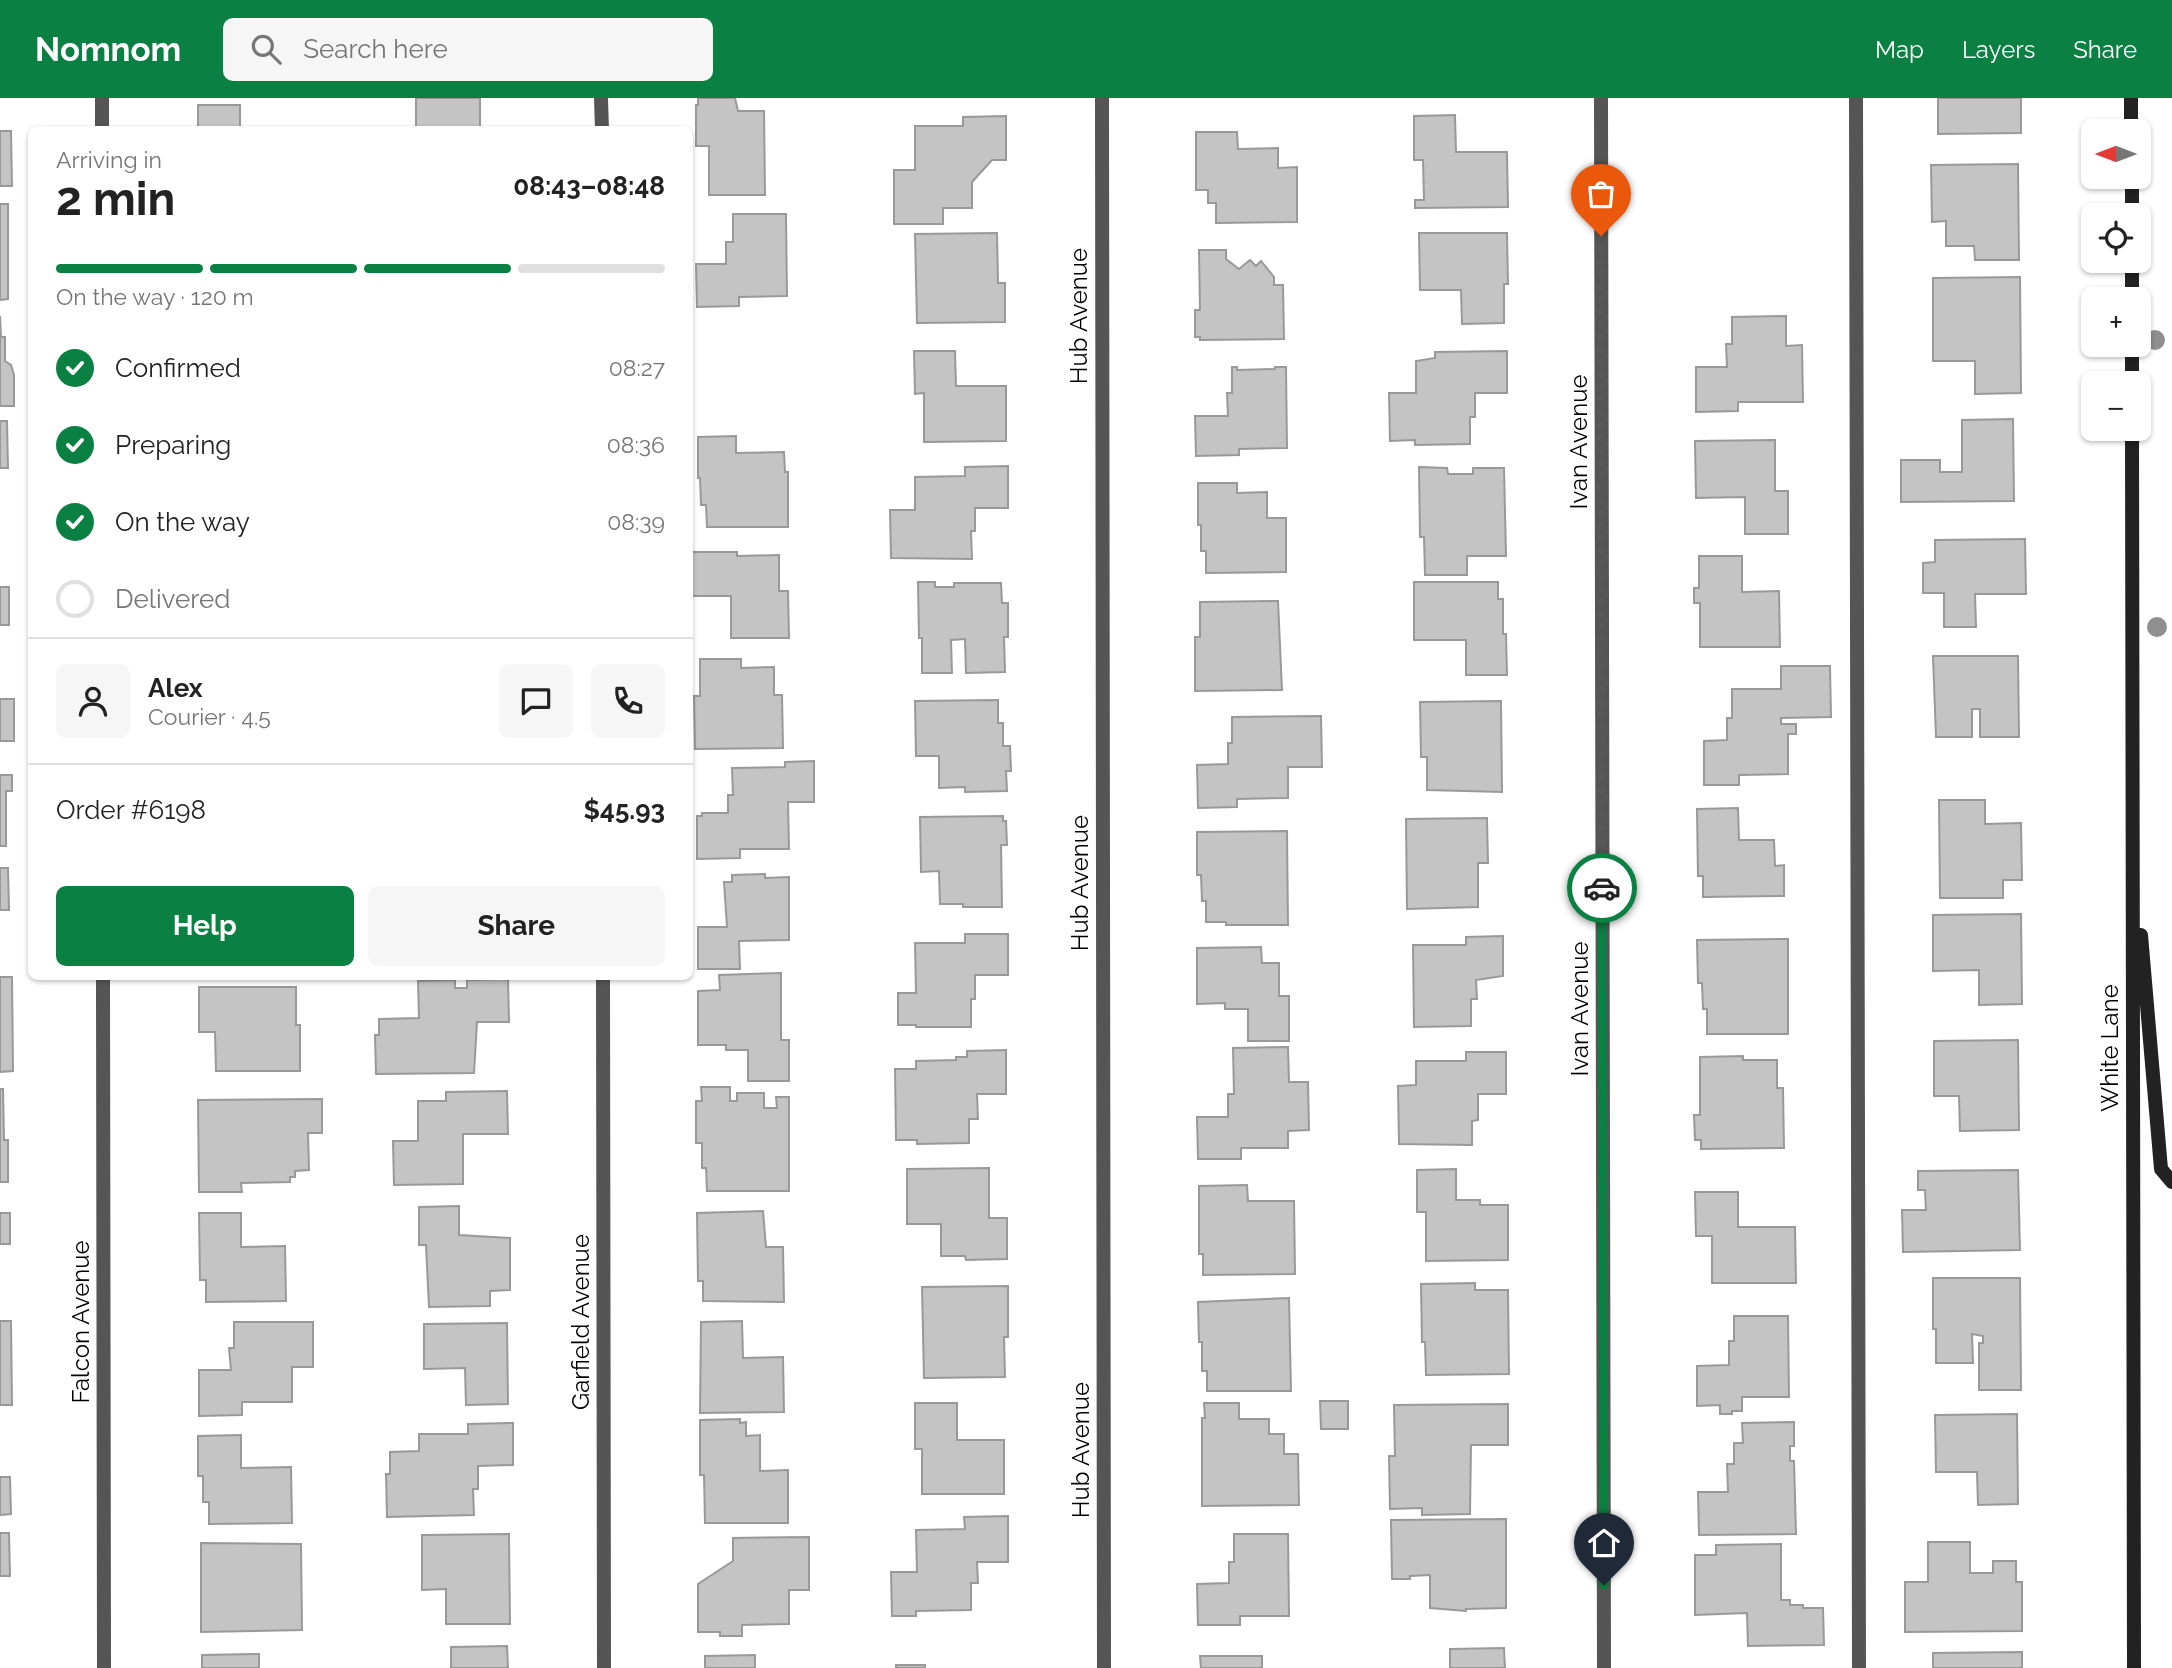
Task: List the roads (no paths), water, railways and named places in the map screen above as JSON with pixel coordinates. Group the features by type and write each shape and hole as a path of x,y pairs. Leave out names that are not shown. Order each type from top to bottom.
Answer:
{"main road":[{"path":"2131,98 2132,119"},
{"name":"White Lane","path":"2132,441 2134,1668"},
{"path":"2133,840 2161,1169 2172,1182"}],"street":[{"path":"102,98 102,126"},
{"path":"601,98 601,126"},
{"name":"Hub Avenue","path":"1102,98 1104,1668"},
{"name":"Ivan Avenue","path":"1601,98 1604,1668"},
{"path":"1856,98 1859,1668"},
{"name":"Falcon Avenue","path":"103,980 104,1668"},
{"name":"Garfield Avenue","path":"603,980 604,1668"}]}
